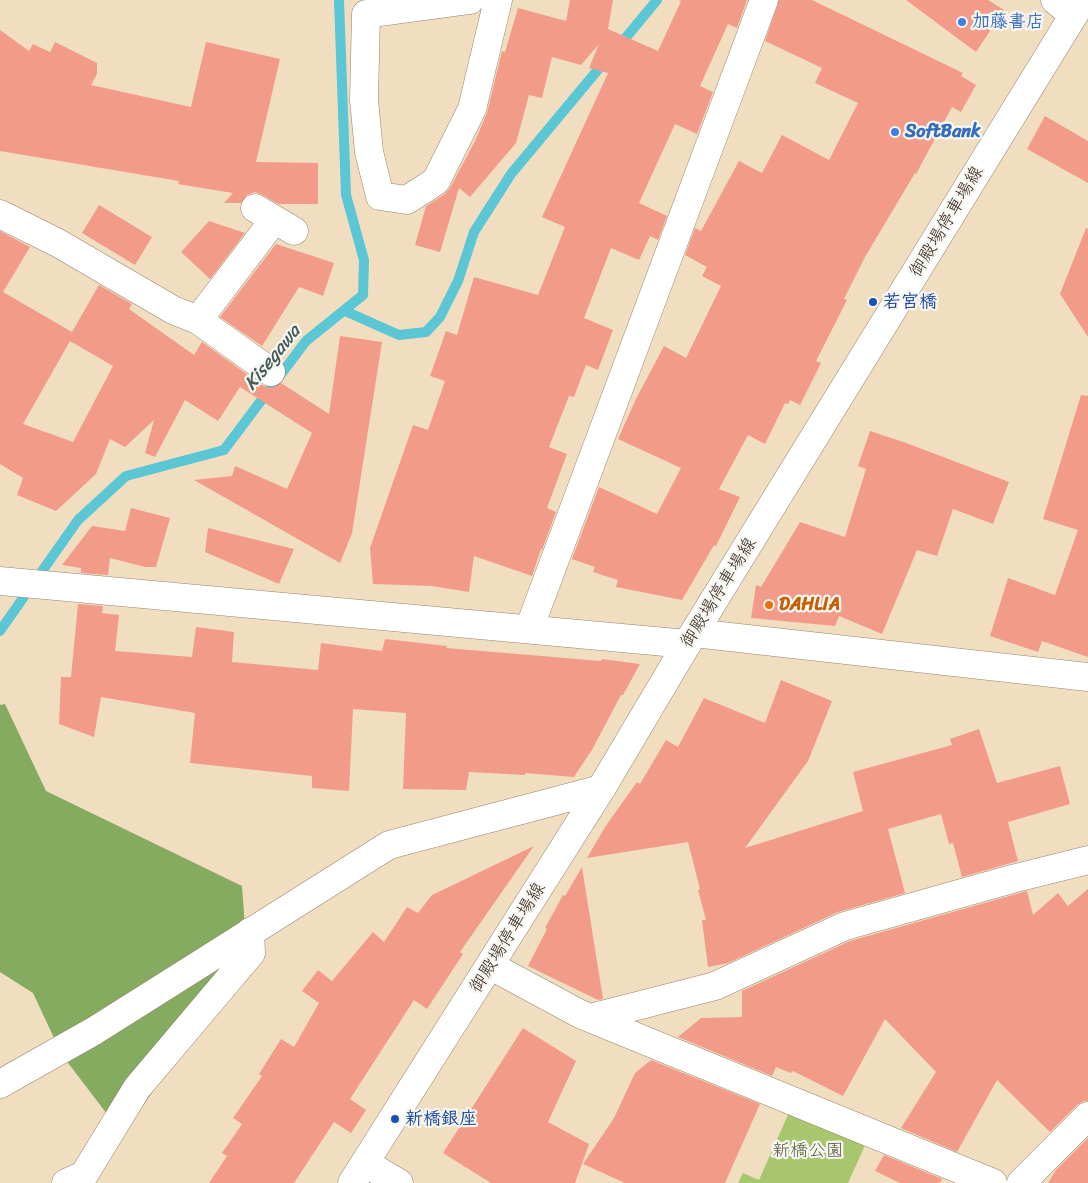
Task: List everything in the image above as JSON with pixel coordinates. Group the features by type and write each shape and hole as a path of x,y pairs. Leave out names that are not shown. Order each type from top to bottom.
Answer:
{"street":[{"path":"470,0 366,14 364,100 369,152 380,196 408,200 436,181 472,109 498,0"},
{"path":"529,629 764,0"},
{"name":"御殿場停車場線","path":"358,1173 601,789 1070,5"},
{"path":"0,214 58,243 174,310 198,320 271,372"},
{"path":"198,320 274,220"},
{"path":"4,581 529,629 691,639 1088,677"},
{"path":"0,1084 94,1031 389,845 601,789"},
{"path":"590,1018 715,986 845,926 1012,879 1088,860"},
{"path":"66,1183 84,1175 137,1088 251,953 250,932"},
{"path":"490,966 580,1014 994,1183"},
{"path":"1021,1183 1088,1116"},
{"path":"358,1173 399,1183"}],"green space":[{"path":"5,704 46,791 242,886 247,954 123,1135 62,1055 33,993 0,972 0,705"},
{"name":"新橋公園","path":"791,1108 867,1141 848,1183 738,1183 743,1173 759,1180"}],"building":[{"path":"570,0 613,0 608,29 658,51 681,1 678,0 747,0 737,28 728,24 700,86 713,92 697,134 675,124 639,203 667,216 658,240 650,236 639,260 611,248 584,318 613,330 598,370 586,365 574,397 569,396 549,447 567,454 547,508 556,512 532,576 474,556 469,592 432,586 373,584 370,548 413,425 428,430 445,381 430,376 446,331 457,335 474,277 538,295 565,227 542,217 608,73 589,68 599,44 581,65 552,57 542,98 529,95 516,143 470,197 459,188 440,252 415,245 426,206 445,194 450,188 475,141 487,113 502,51 505,52 518,8 566,21"},
{"path":"779,0 812,0 963,73 961,76 976,85 961,112 952,107 916,174 865,257 844,299 847,300 816,361 821,363 800,405 790,400 788,404 785,403 765,444 748,435 719,489 740,497 716,546 714,545 682,600 616,587 618,580 593,572 595,567 572,559 599,487 657,514 681,468 618,439 636,399 664,346 686,358 721,286 702,276 707,267 685,255 695,228 701,231 739,161 762,173 782,135 829,160 858,103 815,83 822,68 765,41"},
{"path":"906,0 988,0 1004,10 976,52"},
{"path":"0,30 29,51 33,44 50,52 55,42 97,63 97,74 91,85 191,107 206,42 280,59 256,162 318,163 318,204 278,204 255,192 247,195 241,203 224,203 233,193 178,184 179,181 0,151"},
{"path":"1045,116 1088,141 1088,183 1027,149"},
{"path":"99,205 152,237 135,265 82,233"},
{"path":"209,221 245,233 210,279 181,252"},
{"path":"1086,228 1088,229 1088,337 1060,294"},
{"path":"0,231 30,247 3,292 72,332 99,285 132,304 129,309 194,355 202,342 262,385 270,388 281,383 329,414 340,336 382,342 352,533 340,563 194,480 232,476 235,466 287,489 312,433 240,387 218,421 185,400 155,457 145,453 154,420 125,447 110,439 96,474 56,511 17,495 23,478 0,464","holes":["70,341 113,366 73,442 23,424"]},
{"path":"276,244 334,263 323,296 299,287 262,346 220,317"},
{"path":"1081,395 1088,396 1088,657 1042,641 1038,652 990,636 1008,578 1055,595 1078,530 1043,519"},
{"path":"870,431 1009,482 993,524 953,509 937,556 917,550 882,634 839,616 835,626 751,618 756,585 761,587 800,522 845,537 866,469 858,466"},
{"path":"131,508 170,518 156,567 145,567 110,558 108,575 81,573 81,568 62,565 92,526 125,531"},
{"path":"208,528 294,549 279,584 205,552"},
{"path":"78,604 103,606 102,613 119,615 115,651 192,657 196,627 234,632 232,662 318,670 321,643 382,651 385,639 447,646 446,648 601,661 602,659 640,664 593,748 574,777 525,773 525,775 469,772 466,790 403,789 406,713 353,709 349,791 312,788 312,776 190,763 195,713 101,697 94,737 59,724 61,677 71,677"},
{"path":"781,680 832,701 808,761 745,848 863,811 853,772 952,745 950,739 979,729 997,783 1060,766 1070,804 1008,822 1018,861 962,877 953,843 949,844 941,814 888,829 905,893 838,912 728,963 708,967 702,920 706,920 688,842 587,858 605,827 637,782 640,784 666,740 678,747 704,698 765,723"},
{"path":"534,846 460,952 463,954 427,1009 414,1000 350,1099 366,1110 351,1133 334,1122 294,1183 209,1183 227,1156 222,1153 242,1124 233,1118 262,1076 259,1074 281,1039 294,1047 319,1003 302,991 318,970 332,981 373,932 384,942 407,907 418,913 432,895"},
{"path":"582,867 603,999 598,1000 528,966 547,929 545,928 563,895 565,896"},
{"path":"1088,889 1088,1101 1077,1105 1050,1132 997,1080 957,1152 901,1128 936,1072 885,1019 843,1096 793,1071 791,1073 776,1067 772,1076 678,1037 701,1018 742,1017 742,991 850,941 1027,891 1033,915 1058,893 1068,906"},
{"path":"523,1028 576,1061 548,1122 589,1144 575,1183 491,1183 443,1153"},
{"path":"651,1060 760,1104 725,1183 625,1183 583,1164 614,1118 635,1073"},
{"path":"1088,1138 1088,1183 1048,1183 1056,1170"},
{"path":"884,1155 942,1179 940,1183 900,1183 875,1171"}],"waterway":[{"name":"Kisegawa","path":"0,631 78,520 126,476 224,450 306,341 363,295 364,260 346,195 339,0"},
{"path":"618,47 657,0"},
{"path":"345,311 399,335 426,332 440,317 458,281 474,232 511,174 606,60"}],"place":[{"name":"加藤書店","path":"962,22"},
{"name":"SoftBank","path":"895,132"},
{"name":"若宮橋","path":"873,302"},
{"name":"DAHLIA","path":"769,605"},
{"name":"新橋銀座","path":"395,1119"}]}
